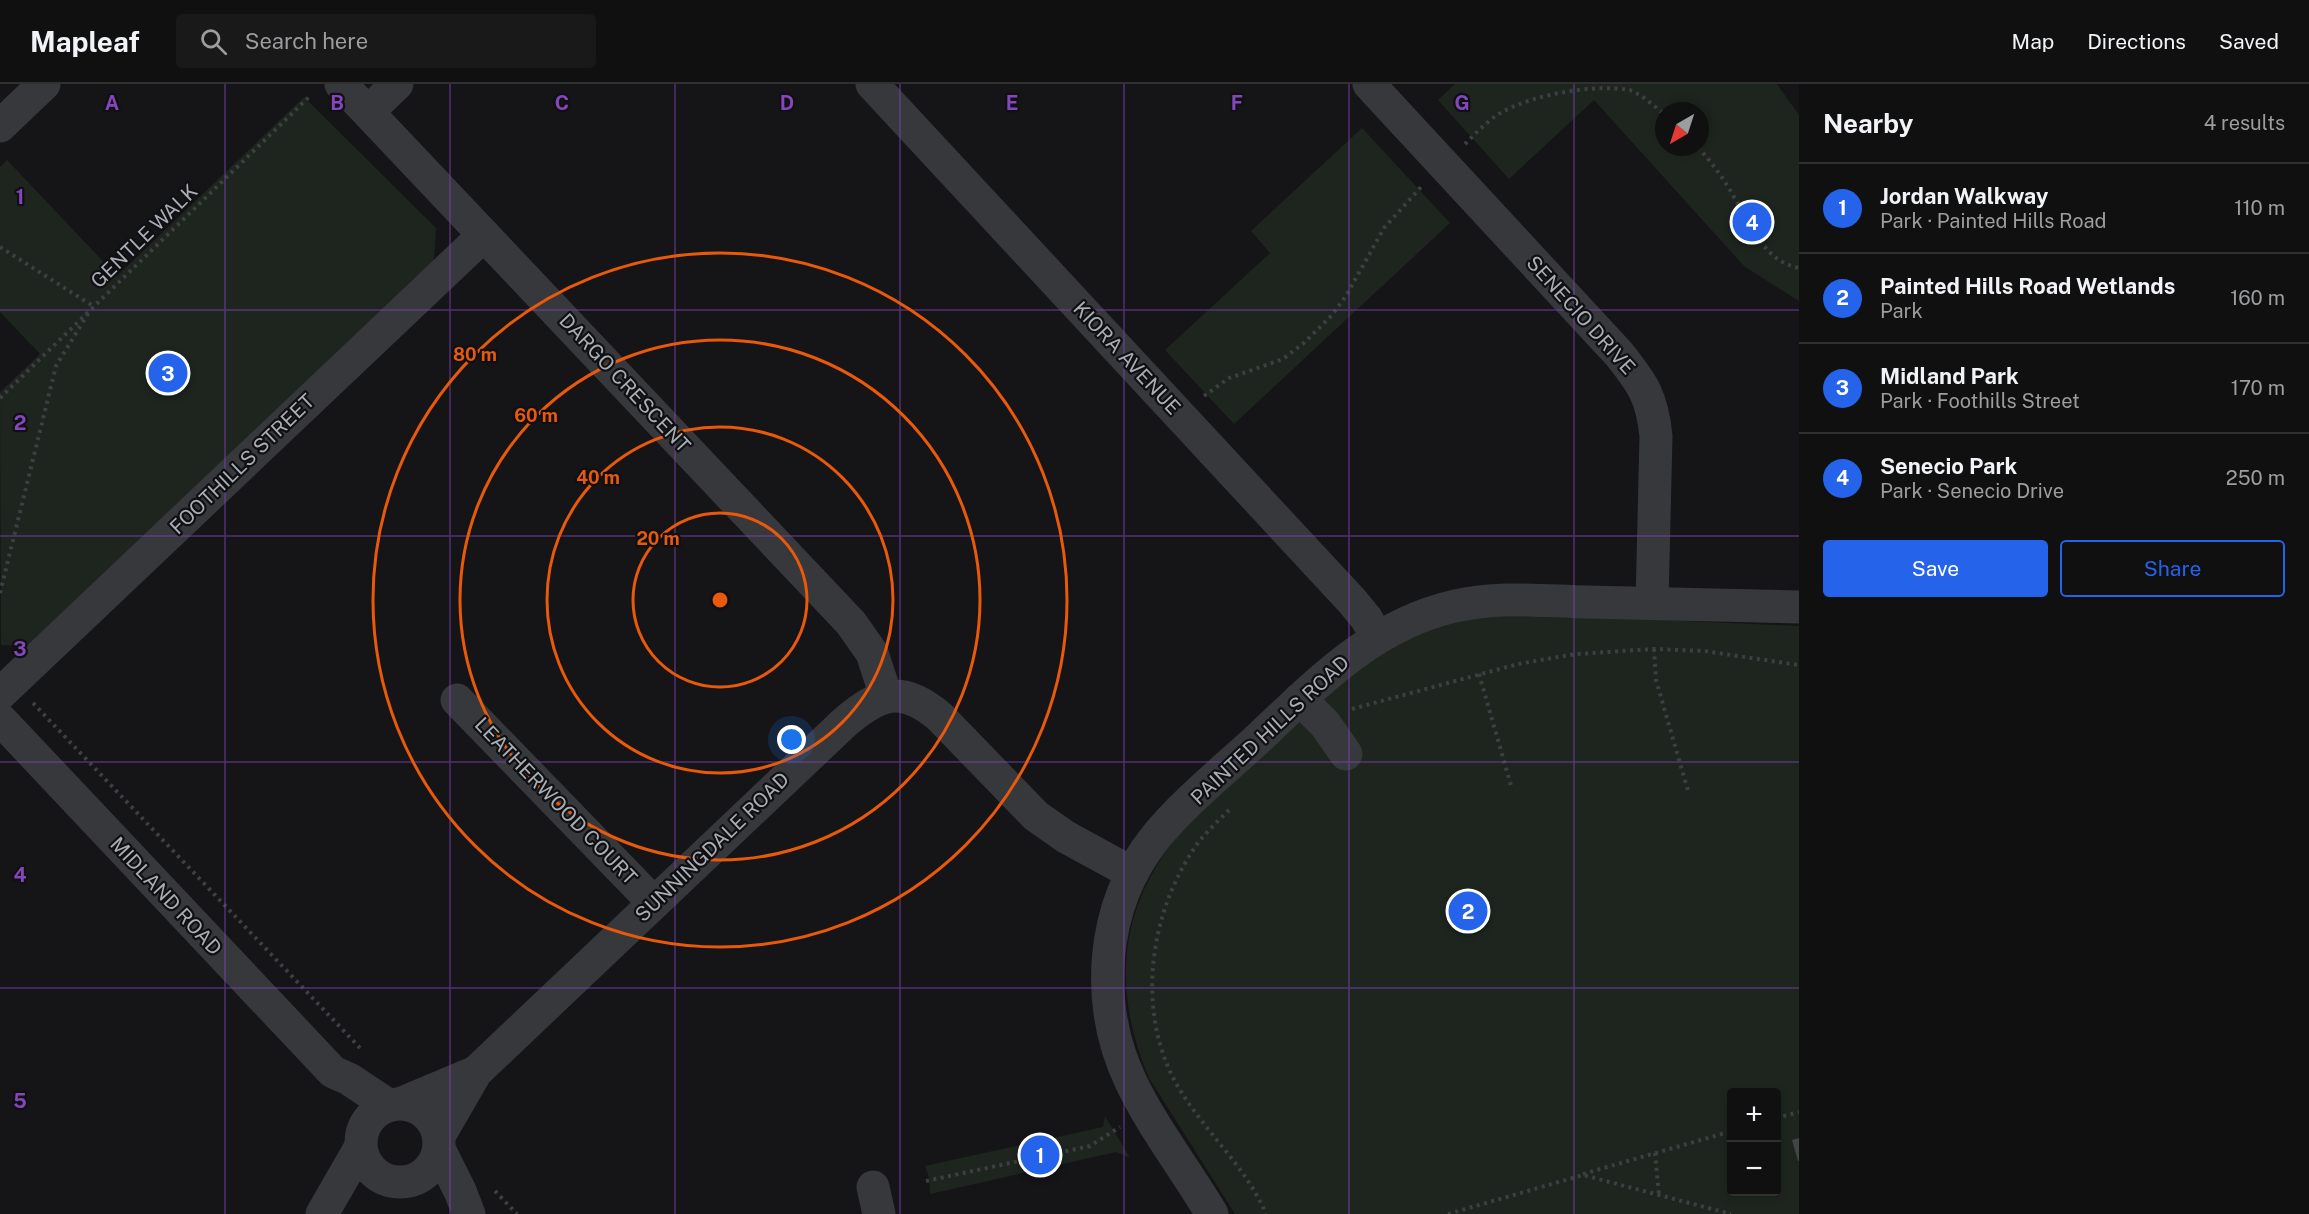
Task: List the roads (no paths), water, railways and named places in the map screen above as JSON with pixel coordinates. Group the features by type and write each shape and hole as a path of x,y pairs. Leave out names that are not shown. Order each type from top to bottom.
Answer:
{"street":[{"path":"0,126 44,84"},
{"name":"DARGO CRESCENT","path":"341,84 851,623 872,653 886,696"},
{"path":"368,112 397,84"},
{"name":"KIORA AVENUE","path":"872,84 1352,601 1366,618 1377,637"},
{"name":"SENECIO DRIVE","path":"1369,84 1619,354 1648,395 1654,412 1656,436 1652,603"},
{"name":"FOOTHILLS STREET","path":"6,688 484,234"},
{"name":"PAINTED HILLS ROAD","path":"1212,1214 1132,1084 1120,1055 1112,1025 1108,992 1110,937 1119,905 1132,873 1156,837 1170,821 1300,699 1355,652 1377,637 1425,614 1485,601 1799,607"},
{"path":"886,696 910,697 925,704 1036,816 1066,837 1132,873"},
{"name":"SUNNINGDALE ROAD","path":"439,1142 476,1072 843,723 872,702 886,696"},
{"path":"1300,699 1325,723 1346,754"},
{"name":"LEATHERWOOD COURT","path":"458,700 654,903"},
{"name":"MIDLAND ROAD","path":"0,719 333,1072 395,1104"},
{"name":"MIDLAND ROAD","path":"333,1072 361,1139"},
{"name":"SUNNINGDALE ROAD","path":"395,1104 476,1072"},
{"path":"322,1214 361,1139 368,1119 377,1110 395,1104 414,1106 426,1113 434,1123 439,1142 468,1214"},
{"path":"361,1139 370,1169 468,1214"},
{"path":"328,1214 398,1181 419,1178 435,1160 439,1142"}],"place":[{"name":"Senecio Park","path":"1752,222"},
{"name":"Midland Park","path":"168,373"},
{"name":"Painted Hills Road Wetlands","path":"1468,911"},
{"name":"Jordan Walkway","path":"1040,1155"}]}
